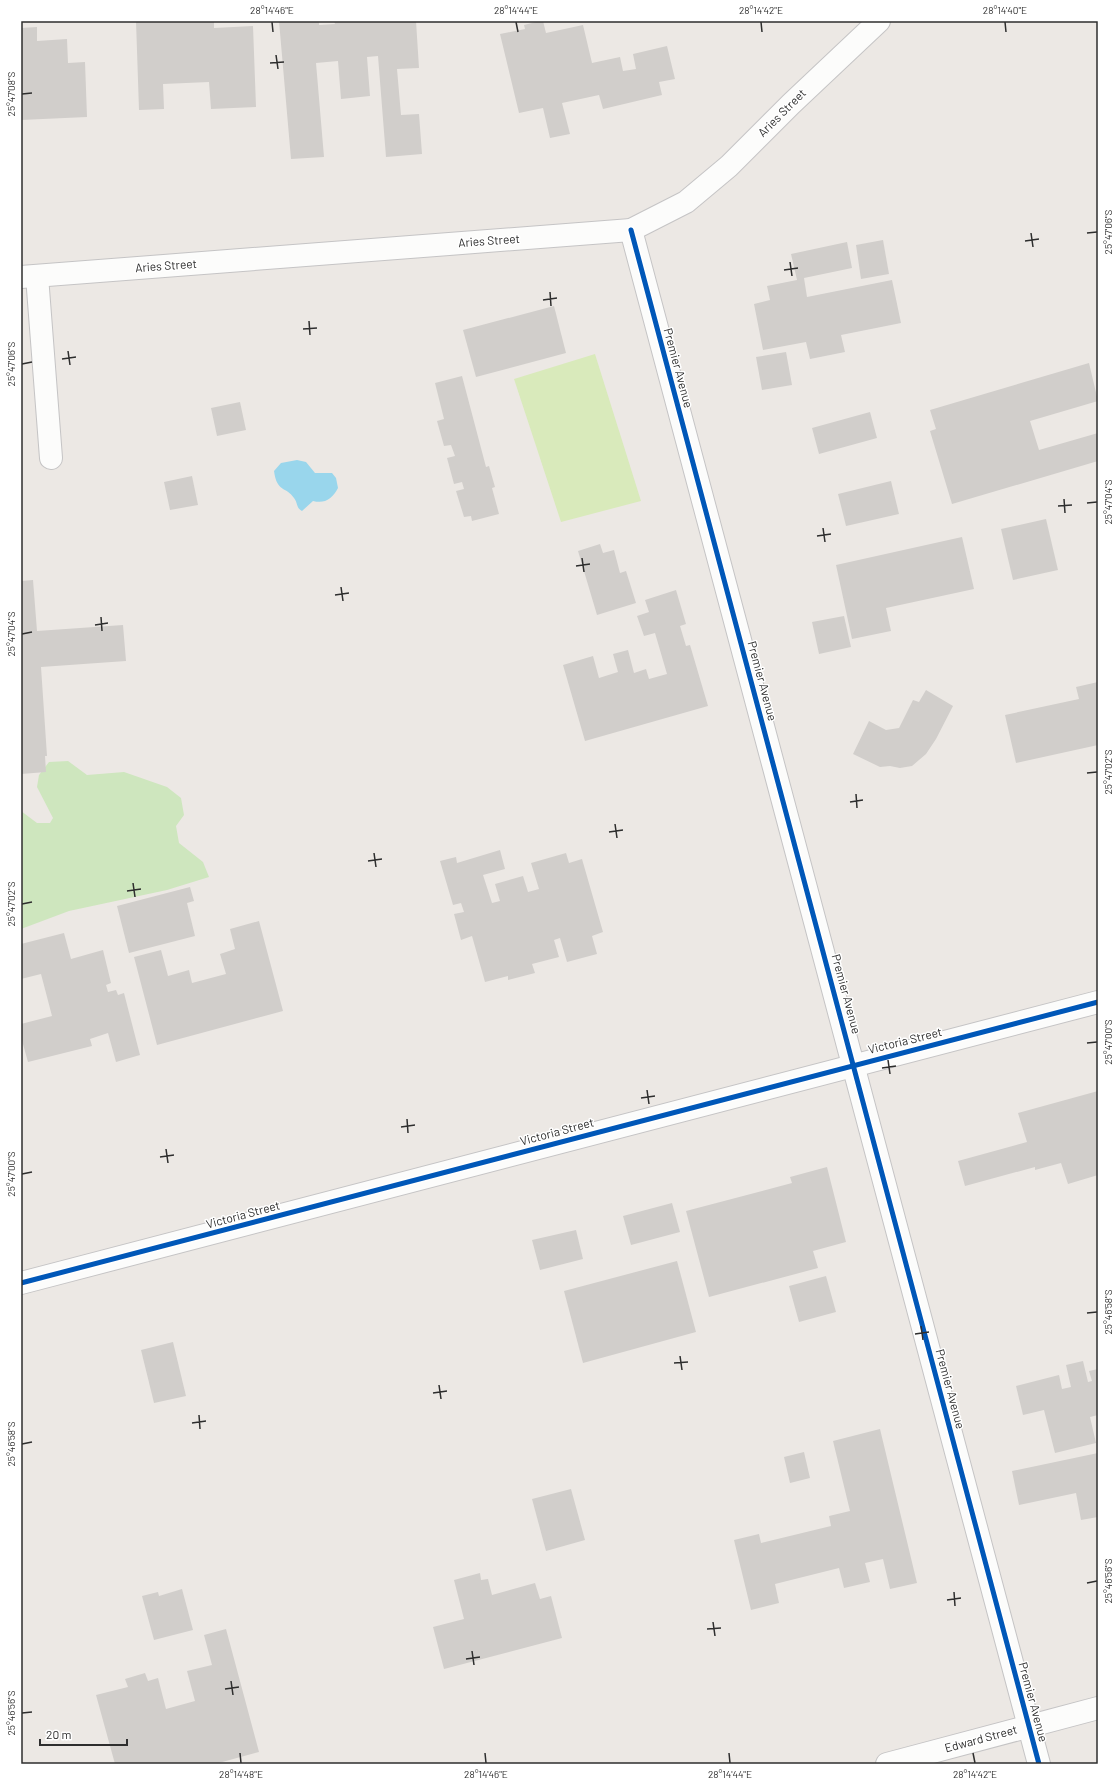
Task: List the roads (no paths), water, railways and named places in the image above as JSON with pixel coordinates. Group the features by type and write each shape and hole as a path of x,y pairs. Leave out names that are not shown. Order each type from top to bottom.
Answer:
{"street":[{"name":"Aries Street","path":"29,276 631,230 686,202 702,189 729,166 878,21"},
{"name":"Premier Avenue","path":"631,230 1039,1764"},
{"path":"29,276 51,458"},
{"name":"Victoria Street","path":"21,1284 854,1064 1098,1002"},
{"name":"Edward Street","path":"887,1764 1098,1708"}],"water":[{"path":"297,460 306,462 315,473 332,473 336,478 338,488 328,500 321,502 313,501 302,511 291,494 277,483 274,471 281,463"}]}
